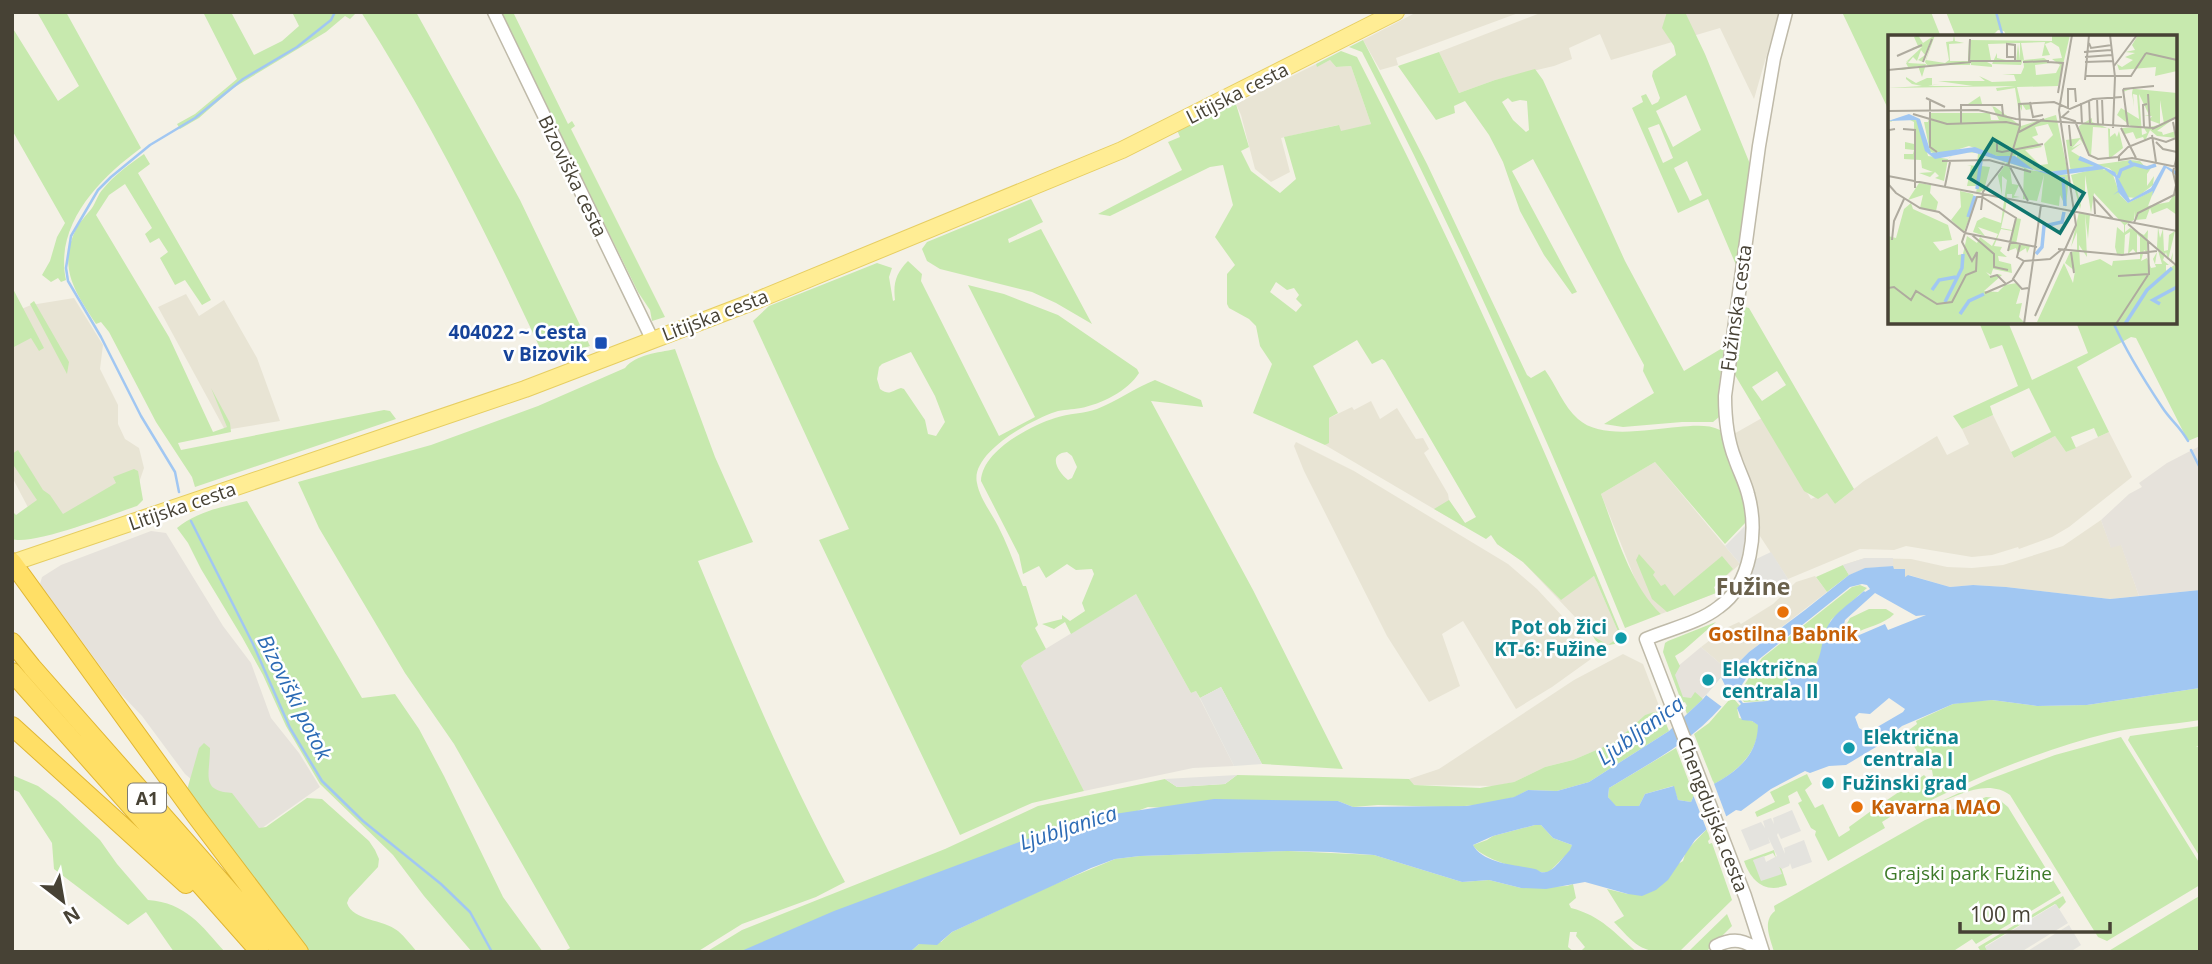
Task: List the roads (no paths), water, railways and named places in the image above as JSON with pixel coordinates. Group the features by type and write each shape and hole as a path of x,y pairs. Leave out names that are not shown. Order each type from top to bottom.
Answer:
{"highway":[{"path":"13,563 203,825 299,952"},
{"name":"A1","path":"12,642 283,952"},
{"name":"A1","path":"12,672 259,951"},
{"path":"12,726 185,883 236,939 259,951"}],"main road":[{"name":"Litijska cesta","path":"13,563 513,393 769,296 1122,150 1396,12"}],"street":[{"name":"Bizoviška cesta","path":"494,12 652,340"},
{"name":"Fužinska cesta","path":"1646,639 1709,614 1730,598 1746,565 1752,540 1748,494 1728,435 1726,383 1763,124 1774,58 1786,12"},
{"name":"Chengdujska cesta","path":"1646,639 1762,952"},
{"path":"1716,946 1730,940 1738,940 1762,952"}],"water":[{"name":"Ljubljanica","path":"1893,566 1894,569 1905,569 1905,577 1908,575 1950,587 2006,587 2110,599 2200,590 2200,688 2087,705 2037,706 1992,700 1953,704 1902,726 1876,747 1846,765 1829,766 1810,773 1805,771 1771,789 1741,811 1736,810 1695,840 1668,880 1656,890 1642,896 1585,882 1546,889 1521,888 1489,880 1462,882 1374,855 1288,851 1140,856 1115,859 1091,868 952,932 937,945 919,944 910,952 739,952 834,911 1081,819 1214,799 1338,801 1353,807 1467,806 1514,797 1528,790 1557,791 1589,782 1669,731 1749,652 1849,575 1865,568","holes":["1862,584 1870,589 1864,591 1829,624 1812,672 1788,679 1785,687 1767,701 1743,703 1736,694 1758,660 1850,587","1875,593 1916,616 1926,615 1888,630 1885,624 1850,639 1844,625 1845,620","1733,695 1741,704 1737,708 1742,720 1758,725 1752,750 1737,769 1694,795 1691,802 1678,800 1674,786 1645,794 1639,806 1616,806 1608,797 1609,788 1674,748","1889,698 1905,709 1867,733 1859,728 1855,717 1859,713 1870,714","1535,825 1541,825 1553,838 1572,845 1556,866 1544,872 1493,860 1473,845 1493,836"]}],"waterway":[{"path":"179,492 175,472 141,416 101,337 68,281 66,268 71,236 98,190 111,177 150,145 195,118 243,79 297,47 331,20 335,12"},
{"path":"1996,12 2002,35"},
{"path":"2114,324 2129,355 2165,412 2188,441"},
{"path":"2191,450 2200,468"},
{"name":"Bizoviški potok","path":"191,521 253,644 290,728 322,781 363,821 441,884 470,912 492,952"}],"place":[{"name":"404022 ~ Cesta v Bizovik","path":"601,343"},
{"name":"Gostilna Babnik","path":"1783,612"},
{"name":"Pot ob žici KT-6: Fužine","path":"1621,638"},
{"name":"Električna centrala II","path":"1708,680"},
{"name":"Električna centrala I","path":"1849,748"},
{"name":"Fužinski grad","path":"1828,783"},
{"name":"Kavarna MAO","path":"1857,807"}],"district":[{"name":"Fužine","path":"1753,586"}],"park label":[{"name":"Grajski park Fužine","path":"1968,873"}]}
